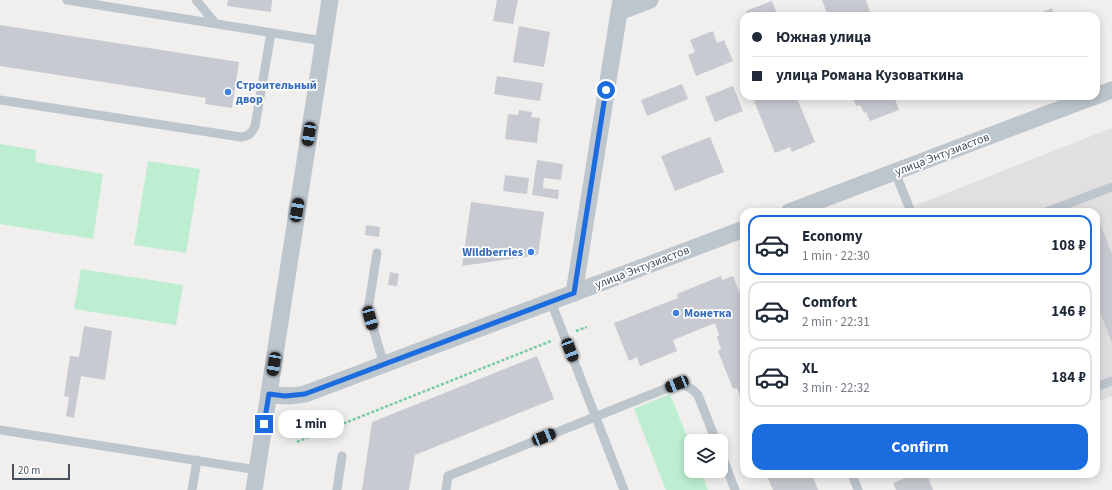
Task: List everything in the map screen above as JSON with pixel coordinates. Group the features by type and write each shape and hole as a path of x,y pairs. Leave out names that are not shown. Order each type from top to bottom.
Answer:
{"street":[{"path":"254,490 330,0"},
{"path":"574,293 620,6 650,0"},
{"name":"улица Энтузиастов","path":"1100,94 1112,90"},
{"name":"улица Энтузиастов","path":"800,208 1085,100"},
{"name":"улица Энтузиастов","path":"269,394 290,396 305,394 740,231"}],"lane":[{"path":"68,0 323,41"},
{"path":"196,0 215,23"},
{"path":"0,100 241,137 248,136 253,131 255,126 271,33"},
{"path":"895,172 909,208"},
{"path":"1057,208 1112,187"},
{"path":"377,253 368,310 384,365"},
{"path":"551,302 624,490"},
{"path":"1100,386 1112,381"},
{"path":"446,490 448,476 677,384 685,385 693,389 698,395 713,434"},
{"path":"0,430 258,470"},
{"path":"337,490 342,456"},
{"path":"192,490 197,460"},
{"path":"728,472 735,490"},
{"path":"854,478 858,490"}],"path":[{"path":"297,442 587,326"}],"shaded area":[{"path":"1112,128 1112,396 1100,400 1100,208 908,208"}],"green space":[{"path":"0,144 36,150 35,162 103,174 93,239 0,224"},
{"path":"148,161 200,169 186,253 134,245"},
{"path":"81,269 183,285 176,325 74,309"},
{"path":"670,394 686,434 684,434 684,478 704,478 708,490 666,490 634,409"}],"building":[{"path":"228,0 272,0 271,12 227,6"},
{"path":"497,0 518,0 513,24 493,21"},
{"path":"822,0 866,0 870,12 826,12"},
{"path":"772,1 776,12 746,12"},
{"path":"1052,8 1054,12 1042,12"},
{"path":"0,25 239,62 232,108 205,104 206,98 0,66"},
{"path":"519,26 550,32 544,67 513,62"},
{"path":"713,31 717,43 724,40 733,61 696,76 688,55 695,52 690,40"},
{"path":"497,76 543,83 540,101 494,94"},
{"path":"682,84 688,99 647,116 641,100"},
{"path":"733,86 743,111 715,122 705,97"},
{"path":"754,100 798,100 815,142 792,152 790,147 775,153"},
{"path":"854,100 895,100 899,110 870,121 866,112 864,113 860,105 856,106"},
{"path":"519,110 532,112 531,117 540,118 537,143 505,139 508,114 518,115"},
{"path":"710,137 724,172 675,191 661,156"},
{"path":"537,160 563,164 561,180 544,178 543,188 559,190 558,199 532,195"},
{"path":"505,175 529,178 527,194 503,191"},
{"path":"471,202 544,212 538,255 462,266"},
{"path":"1100,223 1112,254 1112,343 1100,313"},
{"path":"366,225 380,227 379,237 365,235"},
{"path":"390,272 399,274 397,286 388,285"},
{"path":"721,276 722,280 733,276 740,293 740,396 737,388 733,389 718,351 721,349 715,323 673,340 677,351 640,366 637,357 629,361 614,323 678,298 677,294"},
{"path":"84,326 112,331 105,380 81,376 74,418 66,416 69,397 64,396 70,356 79,357"},
{"path":"537,356 554,399 415,455 409,490 362,490 372,422"},
{"path":"768,478 814,478 818,490 773,490"},
{"path":"905,478 928,478 933,490 896,490 893,483"}],"place":[{"name":"Строительный двор","path":"228,92"},
{"name":"Wildberries","path":"531,252"},
{"name":"Монетка","path":"676,313"}],"route":[{"path":"264,424 269,394 295,396 305,394 574,293 606,90"}]}
